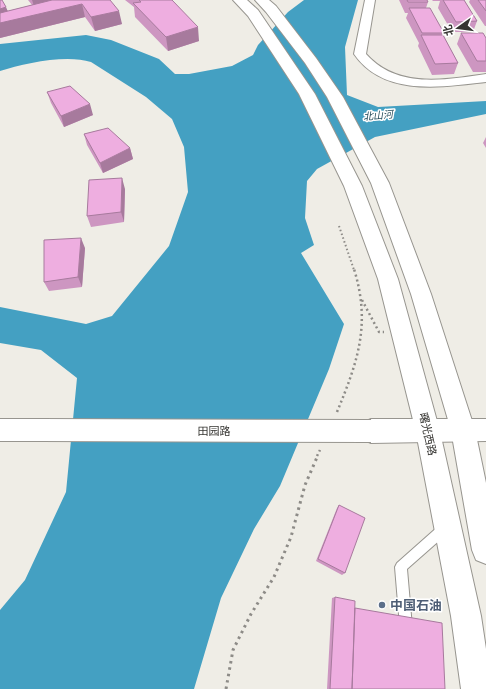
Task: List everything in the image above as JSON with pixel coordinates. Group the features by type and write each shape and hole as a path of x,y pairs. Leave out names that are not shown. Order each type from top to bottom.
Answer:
{"main road":[{"path":"240,0 262,7 311,61 335,97 380,183 421,294 475,430 486,550"},
{"name":"曙光西路","path":"262,7 352,186 388,279 428,432 466,616 477,689"},
{"name":"田园路","path":"0,430 428,432 475,430"}],"street":[{"path":"370,0 360,54 370,66 394,80 415,82 486,78"}],"lane":[{"path":"406,636 401,568 448,526"}],"path":[{"path":"340,226 362,300 379,332 402,330"},
{"path":"336,414 352,373 362,322 362,300"},
{"path":"226,689 232,650 251,614 274,577 291,537 305,485 323,442"}],"water":[{"name":"北山河","path":"304,0 358,0 345,47 347,95 378,107 486,101 486,114 375,137 317,169 307,181 305,218 314,245 301,253 344,324 329,369 280,486 254,529 221,598 194,689 0,689 0,610 25,580 66,492 77,378 41,350 0,343 0,307 86,324 112,316 169,246 188,192 184,147 172,119 146,97 91,62 81,60 46,60 0,71 0,44 86,35 111,40 159,59 175,74 189,74 232,66 253,55 258,45 288,12"}],"building":[{"path":"0,0 2,0 6,7 0,9"},
{"path":"52,0 110,0 119,11 91,17 82,4 0,23 0,13"},
{"path":"139,0 172,0 198,27 166,37 133,3 141,2"},
{"path":"407,0 427,0 428,2 408,2"},
{"path":"443,0 464,0 477,21 456,22"},
{"path":"478,0 486,0 486,11"},
{"path":"409,8 430,8 444,33 422,33"},
{"path":"461,33 483,33 486,38 486,61 477,61"},
{"path":"421,35 443,35 458,63 435,64"},
{"path":"70,86 90,104 61,116 47,92"},
{"path":"108,128 130,148 100,163 84,134"},
{"path":"122,178 121,212 87,216 89,180"},
{"path":"81,238 78,277 44,282 44,240"},
{"path":"339,505 365,518 345,573 318,559"},
{"path":"335,597 355,601 352,689 330,689"},
{"path":"355,608 442,623 445,689 352,689"}],"place":[{"name":"中国石油","path":"382,605"}]}
